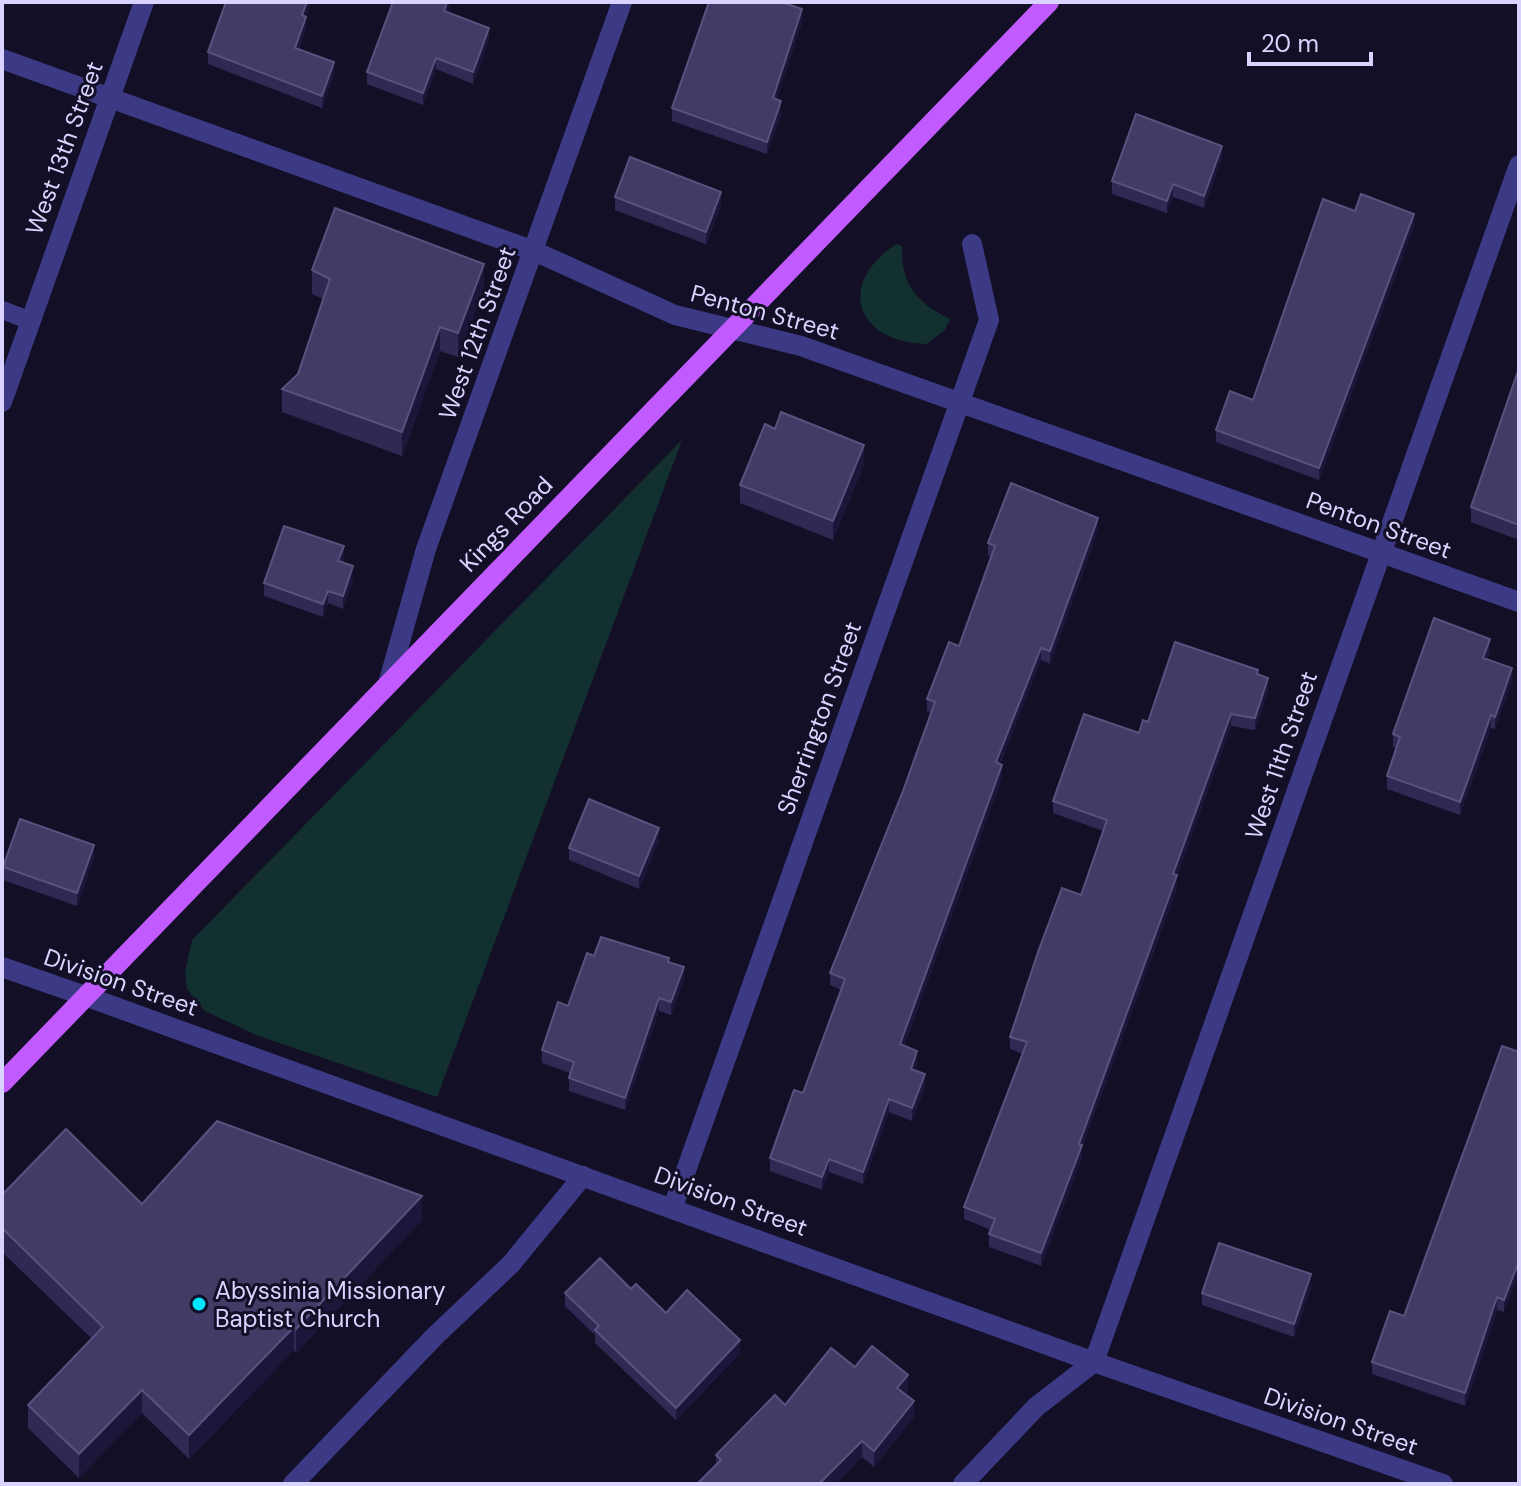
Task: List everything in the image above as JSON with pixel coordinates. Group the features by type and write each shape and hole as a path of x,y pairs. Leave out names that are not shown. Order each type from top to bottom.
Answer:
{"main road":[{"name":"Kings Road","path":"2,1083 1049,2"}],"street":[{"name":"West 13th Street","path":"2,402 144,2"},
{"name":"West 12th Street","path":"388,684 426,549 622,2"},
{"name":"Penton Street","path":"2,59 534,251 675,315 801,346 1519,602"},
{"name":"West 11th Street","path":"1094,1362 1519,165"},
{"name":"Sherrington Street","path":"673,1207 989,320 972,244"},
{"name":"Division Street","path":"2,967 673,1207 1094,1362 1443,1484"},
{"path":"293,1484 435,1336 511,1264 583,1176"},
{"path":"963,1484 1036,1407 1094,1362"}],"lane":[{"path":"2,310 31,321"}],"green space":[{"path":"896,244 902,246 904,271 913,291 928,306 950,319 945,330 927,344 903,341 884,334 871,323 862,309 860,294 865,277 877,260"},
{"path":"682,440 437,1097 256,1035 205,1011 187,989 185,973 192,940"}],"building":[{"path":"226,2 307,2 302,15 306,17 295,48 334,62 322,96 208,52"},
{"path":"393,2 447,2 444,11 489,28 473,72 436,58 423,93 367,72"},
{"path":"709,2 781,2 802,9 773,98 781,101 767,142 672,108"},
{"path":"1136,114 1222,146 1204,196 1173,184 1167,201 1112,181"},
{"path":"630,157 721,192 706,232 615,197"},
{"path":"1361,194 1414,214 1319,468 1216,430 1230,391 1253,400 1323,199 1355,211"},
{"path":"335,208 484,264 458,333 440,327 402,432 282,389 298,374 330,279 312,270"},
{"path":"1519,368 1519,525 1471,507"},
{"path":"781,412 864,445 833,521 740,485 765,424 775,429"},
{"path":"1011,483 1098,518 1050,651 1041,648 996,762 1002,765 900,1044 917,1051 911,1069 925,1074 912,1108 889,1099 863,1172 829,1159 822,1177 770,1158 794,1090 803,1093 845,979 830,973 935,702 927,699 949,642 959,646 995,546 988,543"},
{"path":"284,526 344,546 338,561 353,566 343,596 328,591 323,604 264,583"},
{"path":"1434,618 1490,639 1483,658 1512,668 1495,717 1491,715 1460,802 1387,776 1400,737 1393,734"},
{"path":"1175,642 1258,670 1257,674 1268,678 1255,718 1231,714 1173,874 1177,875 1079,1144 1082,1145 1041,1253 989,1234 995,1219 964,1207 1027,1042 1010,1037 1038,952 1062,888 1081,895 1107,820 1053,801 1084,714 1139,733 1143,720 1148,722"},
{"path":"589,799 659,828 639,876 569,848"},
{"path":"20,819 94,845 77,893 3,867"},
{"path":"601,937 669,958 668,962 684,967 671,1002 659,998 625,1098 569,1078 574,1062 542,1050 558,1002 568,1006 587,953 594,956"},
{"path":"1502,1046 1519,1052 1519,1261 1504,1300 1497,1297 1465,1393 1372,1362 1390,1311 1404,1316"},
{"name":"Abyssinia Missionary Baptist Church","path":"217,1121 422,1196 296,1329 294,1327 189,1435 142,1390 79,1454 28,1405 103,1327 2,1228 2,1195 66,1129 142,1204"},
{"path":"1219,1243 1311,1274 1294,1324 1202,1293"},
{"path":"600,1258 631,1289 636,1284 666,1313 687,1290 740,1340 676,1408 595,1330 599,1326 565,1293"},
{"path":"872,1346 908,1375 897,1388 914,1401 874,1451 862,1441 819,1484 697,1484 721,1460 716,1455 775,1395 785,1405 831,1348 855,1367"}],"place":[{"name":"Abyssinia Missionary Baptist Church","path":"199,1304"}]}
